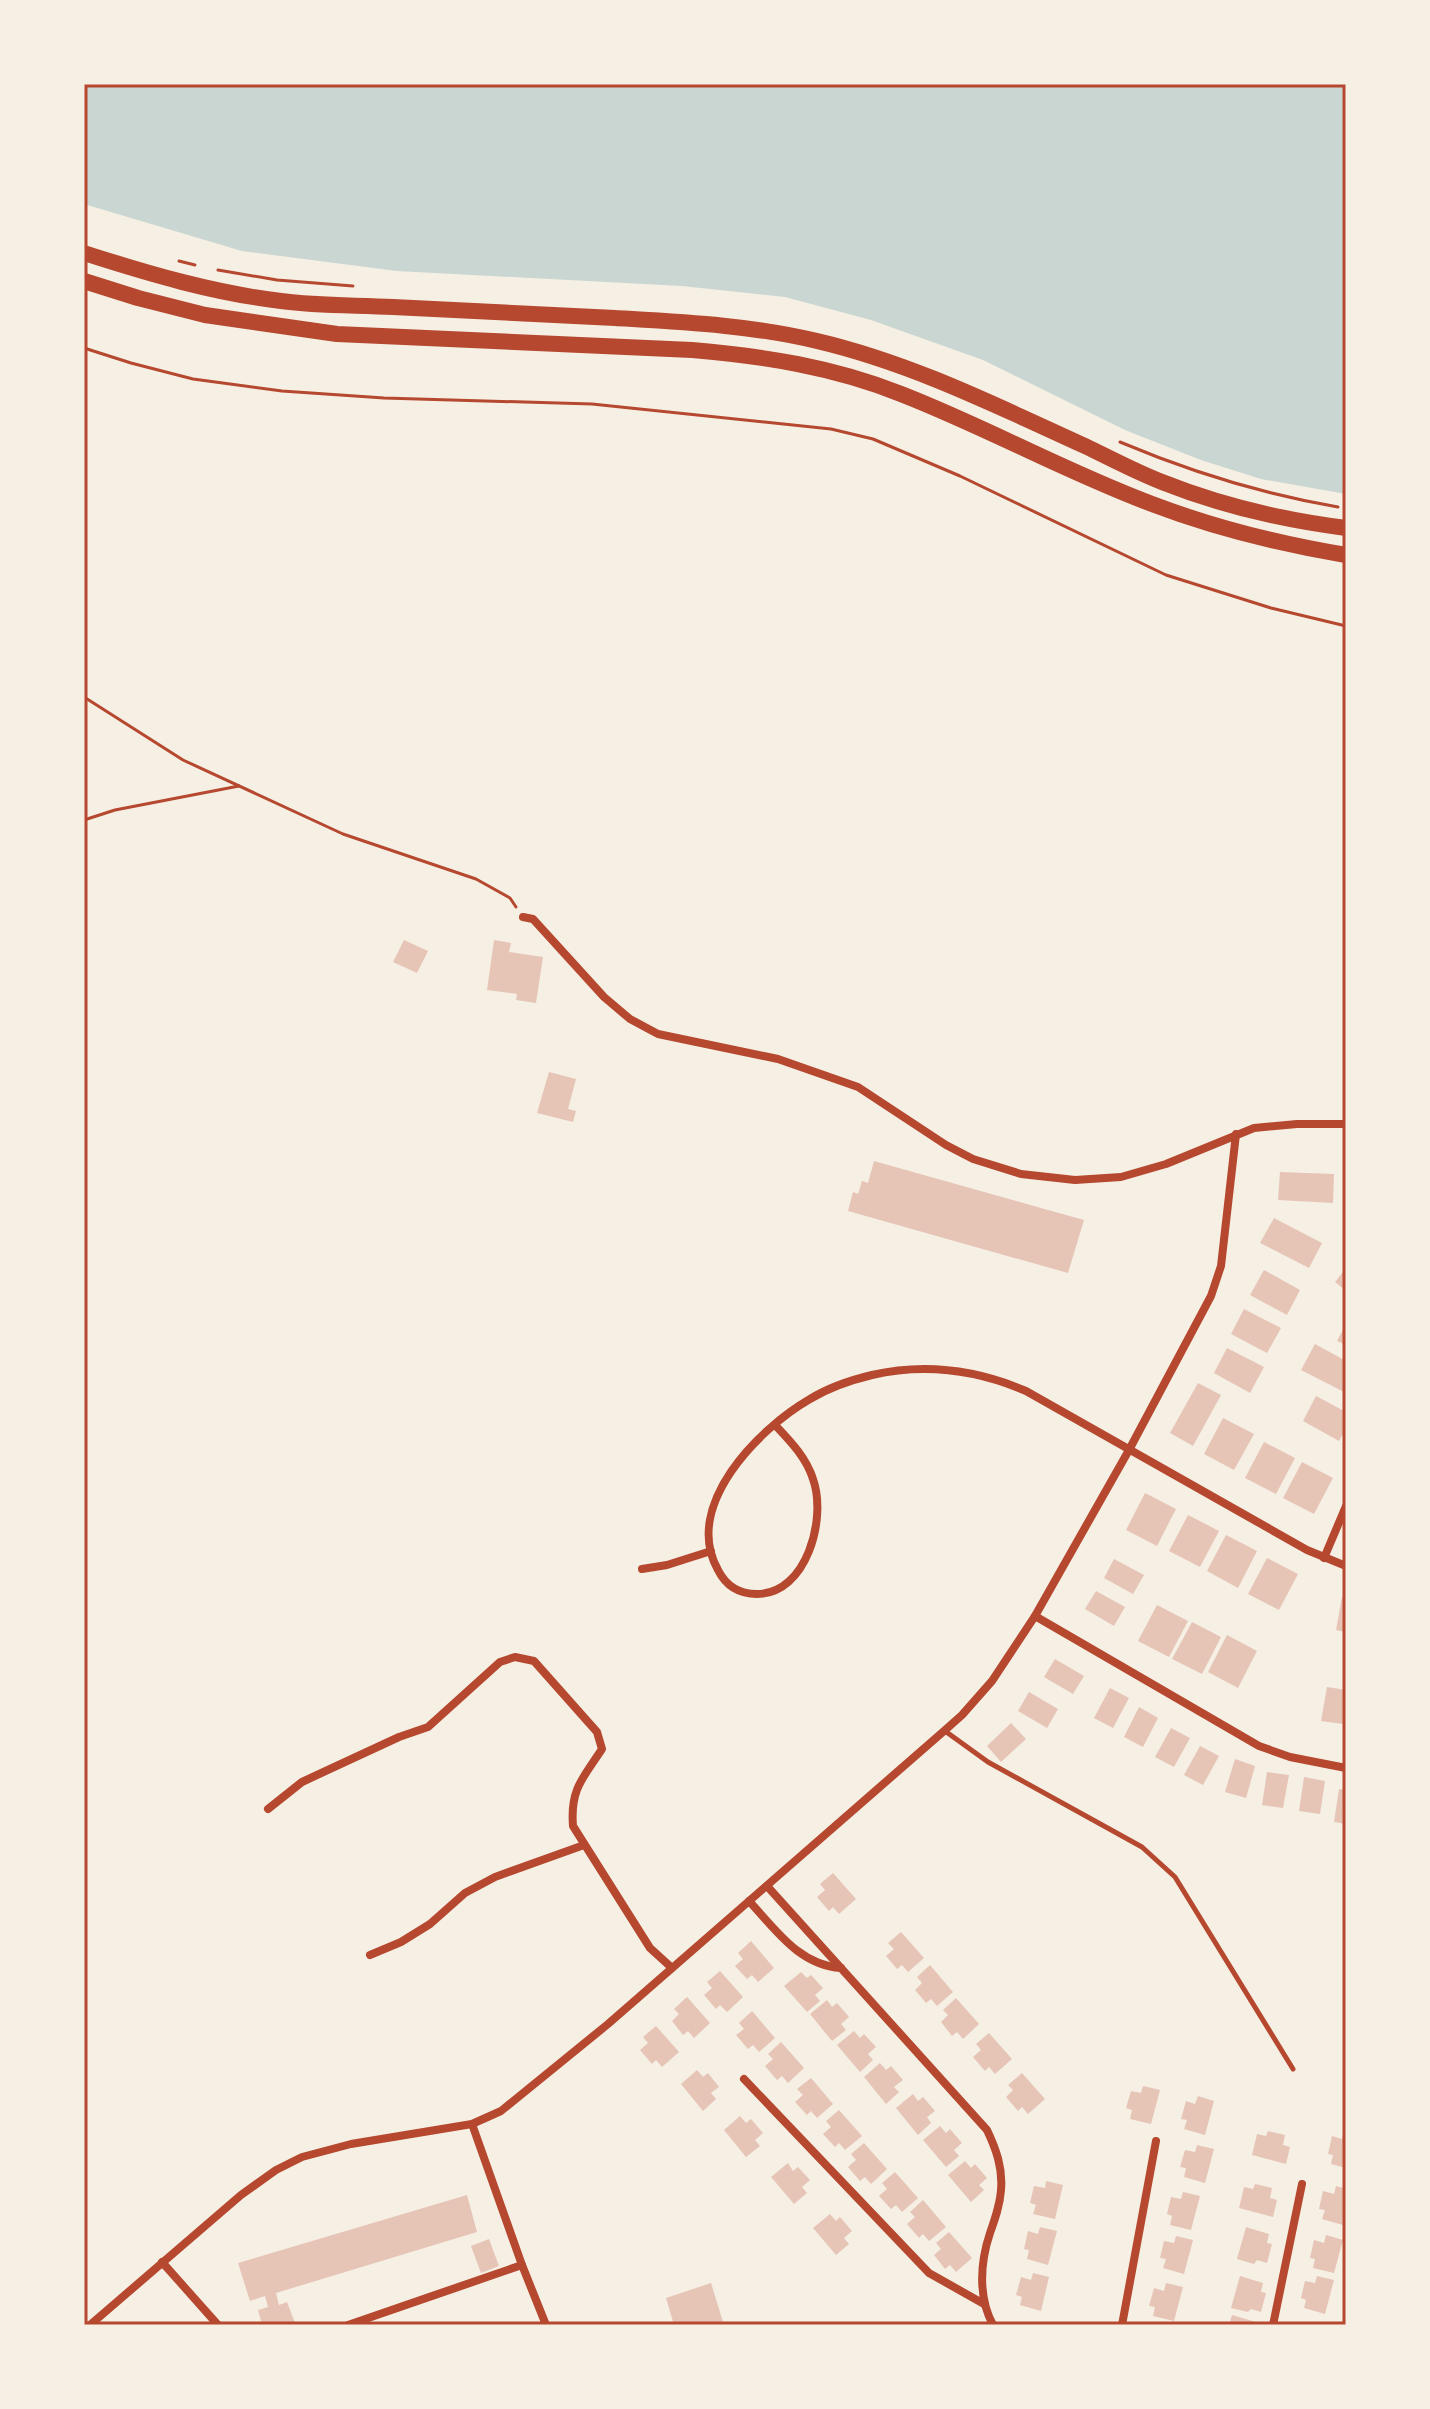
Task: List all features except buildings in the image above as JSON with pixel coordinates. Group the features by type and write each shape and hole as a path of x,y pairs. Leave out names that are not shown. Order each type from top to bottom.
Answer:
{"highway":[{"path":"84,253 209,289 282,301 328,306 697,322 816,340 925,374 1158,481 1197,495 1275,517 1346,528"},
{"path":"84,281 205,315 337,334 692,350 731,353 806,366 901,394 1153,505 1249,536 1346,555"}],"street":[{"path":"523,917 533,919 604,997 630,1019 658,1034 778,1059 858,1087 946,1145 973,1159 1021,1174 1075,1180 1121,1177 1166,1164 1254,1128 1346,1124"},
{"path":"90,2325 276,2170 302,2157 351,2144 472,2124 501,2111 767,1886 977,1700 1035,1616 1129,1450 1218,1280 1236,1134"},
{"path":"775,1425 806,1462 816,1487 818,1515 810,1550 784,1584 761,1594 743,1593 731,1587 718,1572 711,1551 710,1517 717,1495 736,1464 775,1425 810,1399 851,1381 894,1372 940,1369 984,1375 1026,1391 1324,1558 1346,1566"},
{"path":"1324,1558 1346,1506"},
{"path":"642,1569 667,1565 711,1551"},
{"path":"1035,1616 1259,1746 1290,1757 1346,1768"},
{"path":"268,1809 302,1782 399,1737 428,1727 500,1662 515,1657 534,1661 597,1732 602,1749 575,1789 571,1807 573,1826 650,1948 672,1968"},
{"path":"370,1955 401,1942 430,1924 465,1893 495,1877 584,1845"},
{"path":"767,1886 987,2130 999,2160 1001,2191 984,2260 982,2286 984,2304 993,2325"},
{"path":"749,1901 803,1956 821,1965 842,1968"},
{"path":"744,2079 929,2273 984,2304"},
{"path":"472,2124 546,2325"},
{"path":"1122,2325 1156,2141"},
{"path":"1273,2325 1302,2184"},
{"path":"162,2262 218,2325"},
{"path":"348,2325 522,2265"}],"lane":[{"path":"944,1731 988,1762 1142,1847 1175,1877 1293,2069"}],"path":[{"path":"84,348 193,379 282,391 384,398 592,404 831,429 873,439 960,476 1166,575 1271,608 1346,626"},
{"path":"84,697 183,760 343,834 476,879 510,898 523,917"},
{"path":"84,820 115,810 239,786"}],"shaded area":[{"path":"84,84 1346,84 1346,494 1261,479 1201,460 1125,430 983,360 871,320 785,297 682,286 397,271 242,251 84,204"}]}
